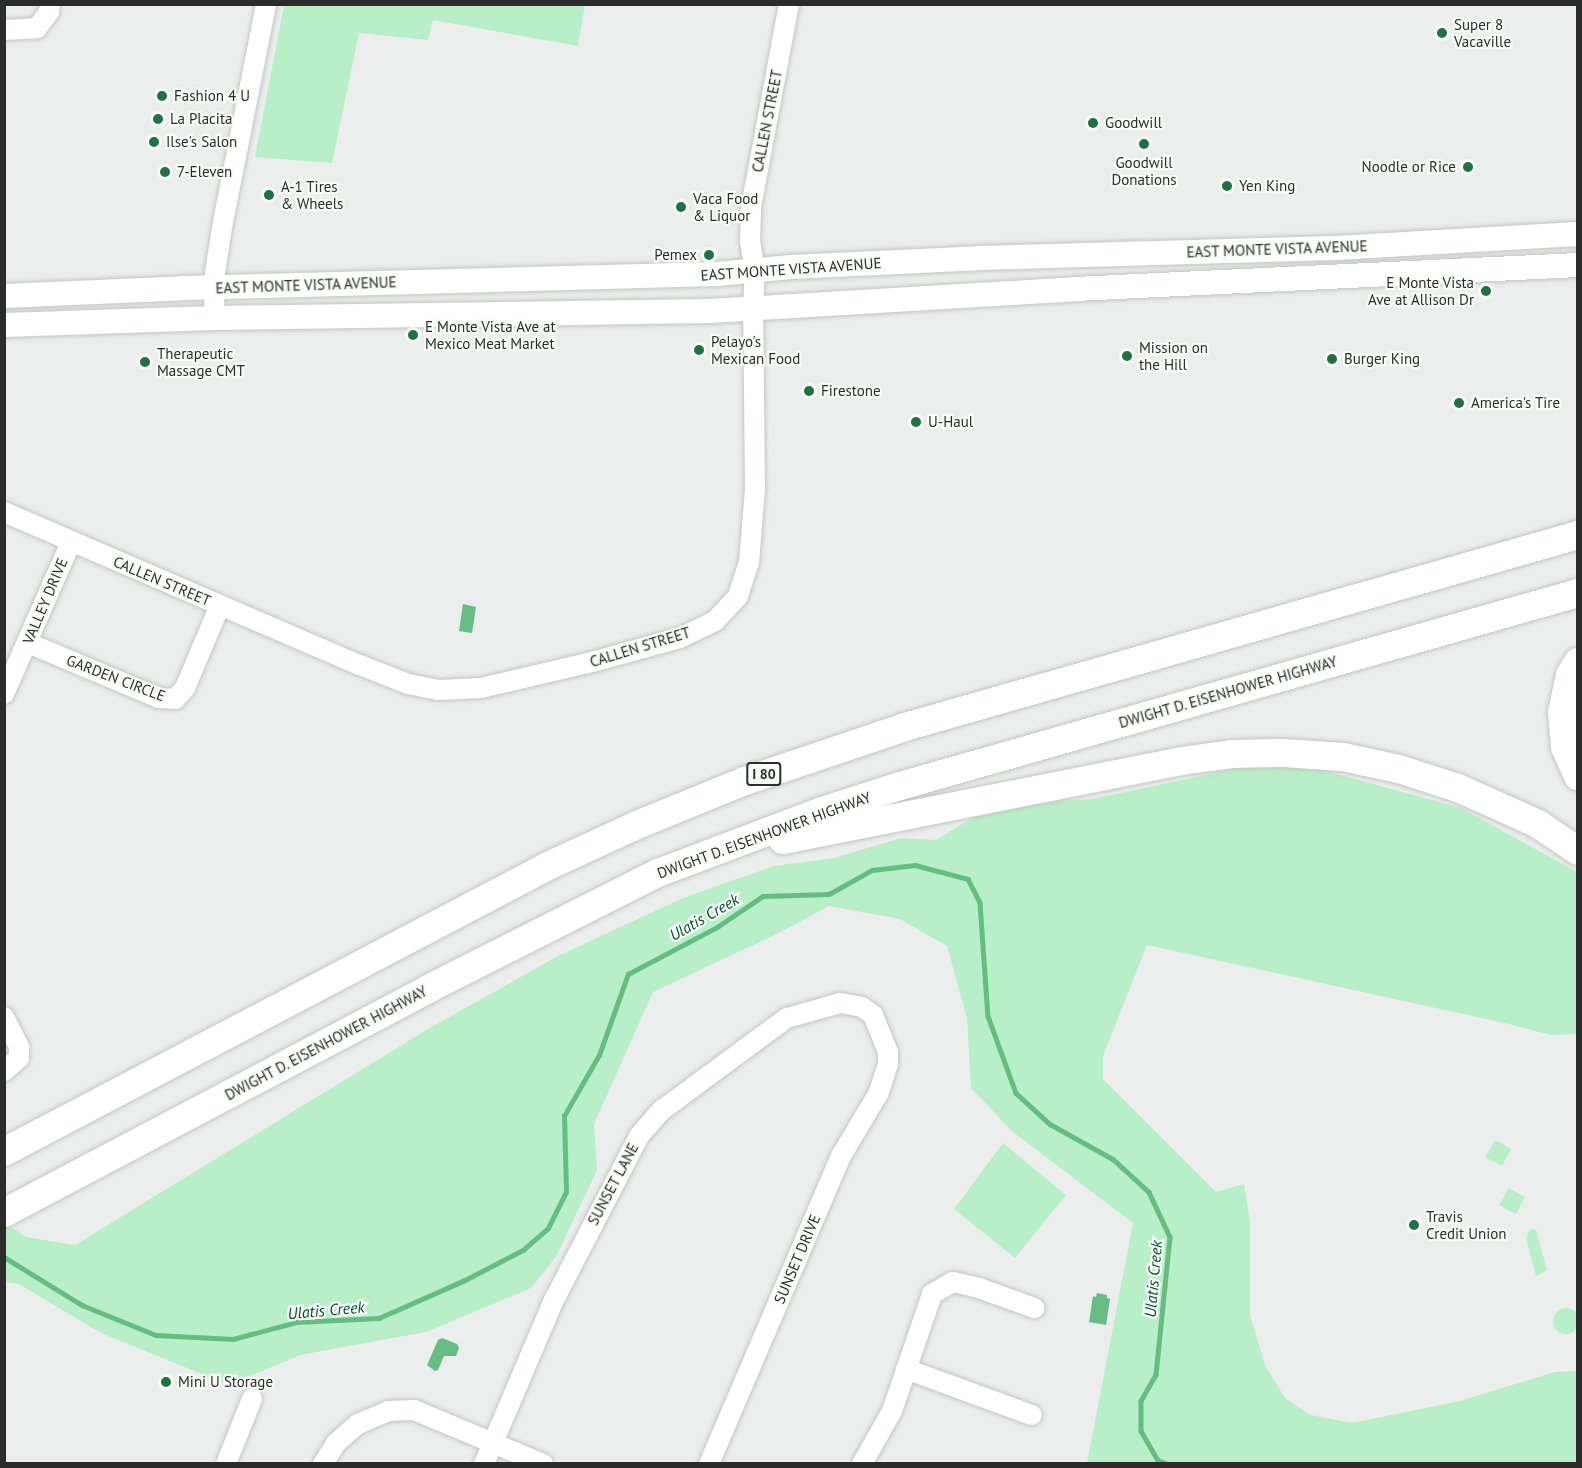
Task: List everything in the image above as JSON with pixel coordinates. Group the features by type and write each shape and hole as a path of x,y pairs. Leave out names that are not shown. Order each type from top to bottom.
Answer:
{"highway":[{"name":"I 80","path":"4,1152 548,866 637,825 745,781 905,727 1578,535"},
{"name":"DWIGHT D. EISENHOWER HIGHWAY","path":"12,1209 543,929 658,873 822,811 900,786 1578,593"},
{"path":"1578,662 1570,675 1562,712 1565,747 1578,776"},
{"path":"716,852 1181,761 1232,754 1283,753 1365,762 1399,769 1458,788 1538,824 1578,851"}],"main road":[{"name":"EAST MONTE VISTA AVENUE","path":"4,296 755,272 791,267 979,258 1335,248 1578,234"},
{"name":"EAST MONTE VISTA AVENUE","path":"4,325 214,318 709,311 1178,283 1578,265"}],"street":[{"path":"214,318 215,288 223,222 266,4"},
{"name":"CALLEN STREET","path":"4,512 391,678 439,690 481,688 592,662 680,638 715,621 738,596 749,563 755,488 753,307 755,272 750,242 751,207 789,4"},
{"path":"4,30 37,28 49,8"},
{"name":"VALLEY DRIVE","path":"4,694 70,542"},
{"name":"GARDEN CIRCLE","path":"28,642 159,698 175,699 185,688 220,605"},
{"name":"SUNSET LANE","path":"484,1464 553,1302 602,1203 639,1136 662,1110 787,1018 840,1003 862,1007 873,1015 888,1057"},
{"path":"4,1017 19,1047 19,1058 4,1071"},
{"name":"SUNSET DRIVE","path":"709,1464 840,1156 878,1094 888,1064 888,1057"},
{"path":"862,1464 892,1411 932,1294 953,1282 979,1288 1034,1308"},
{"path":"906,1369 1032,1415"},
{"path":"226,1464 252,1399"},
{"path":"323,1464 336,1443 358,1424 388,1411 414,1410 543,1464"}],"shaded area":[{"path":"284,4 585,5 578,46 433,20 428,40 359,33 332,163 255,157"},
{"path":"463,604 476,607 472,633 459,631"},
{"path":"1282,759 1461,808 1577,872 1577,1034 1551,1035 1147,945 1103,1056 1103,1079 1216,1192 1244,1184 1250,1221 1250,1315 1265,1365 1285,1398 1310,1415 1352,1423 1460,1401 1555,1372 1577,1371 1577,1463 1087,1463 1133,1223 1013,1132 971,1088 967,1018 947,946 900,919 829,906 777,934 653,992 594,1124 597,1170 556,1257 531,1288 426,1332 300,1355 229,1385 101,1333 19,1284 5,1282 4,1222 26,1237 75,1245 428,1029 558,956 683,898 774,866 834,858 901,838 936,840 995,804 1092,799"},
{"path":"1495,1140 1511,1149 1502,1166 1485,1157"},
{"path":"1003,1143 1066,1195 1015,1258 954,1209"},
{"path":"1509,1188 1525,1197 1516,1214 1499,1205"},
{"path":"1531,1228 1536,1230 1547,1270 1536,1276 1526,1238"},
{"path":"1097,1293 1107,1295 1110,1299 1106,1325 1089,1322 1093,1296 1096,1297"},
{"path":"1566,1308 1575,1312 1579,1321 1575,1330 1566,1334 1557,1330 1553,1321 1557,1312"},
{"path":"442,1338 457,1344 459,1348 456,1356 444,1356 438,1370 435,1371 427,1365 438,1340"}],"waterway":[{"name":"Ulatis Creek","path":"4,1257 82,1305 156,1335 233,1339 297,1322 379,1318 463,1281 523,1250 548,1228 566,1192 564,1116 599,1055 628,974 717,927 763,896 829,894 872,870 915,865 968,879 980,903 988,1016 1016,1093 1050,1124 1113,1159 1149,1192 1170,1237 1156,1375 1141,1401 1141,1431 1158,1460 1168,1464"}],"place":[{"name":"Super 8 Vacaville","path":"1442,33"},
{"name":"Fashion 4 U","path":"162,96"},
{"name":"La Placita","path":"158,119"},
{"name":"Goodwill","path":"1093,123"},
{"name":"Ilse's Salon","path":"154,142"},
{"name":"Goodwill Donations","path":"1144,144"},
{"name":"Noodle or Rice","path":"1468,167"},
{"name":"7-Eleven","path":"165,172"},
{"name":"Yen King","path":"1227,186"},
{"name":"A-1 Tires & Wheels","path":"269,195"},
{"name":"Vaca Food & Liquor","path":"681,207"},
{"name":"Pemex","path":"709,255"},
{"name":"E Monte Vista Ave at Allison Dr","path":"1486,291"},
{"name":"E Monte Vista Ave at Mexico Meat Market","path":"413,335"},
{"name":"Pelayo's Mexican Food","path":"699,350"},
{"name":"Mission on the Hill","path":"1127,356"},
{"name":"Burger King","path":"1332,359"},
{"name":"Therapeutic Massage CMT","path":"145,362"},
{"name":"Firestone","path":"809,391"},
{"name":"America's Tire","path":"1459,403"},
{"name":"U-Haul","path":"916,422"},
{"name":"Travis Credit Union","path":"1414,1225"},
{"name":"Mini U Storage","path":"166,1382"}]}
